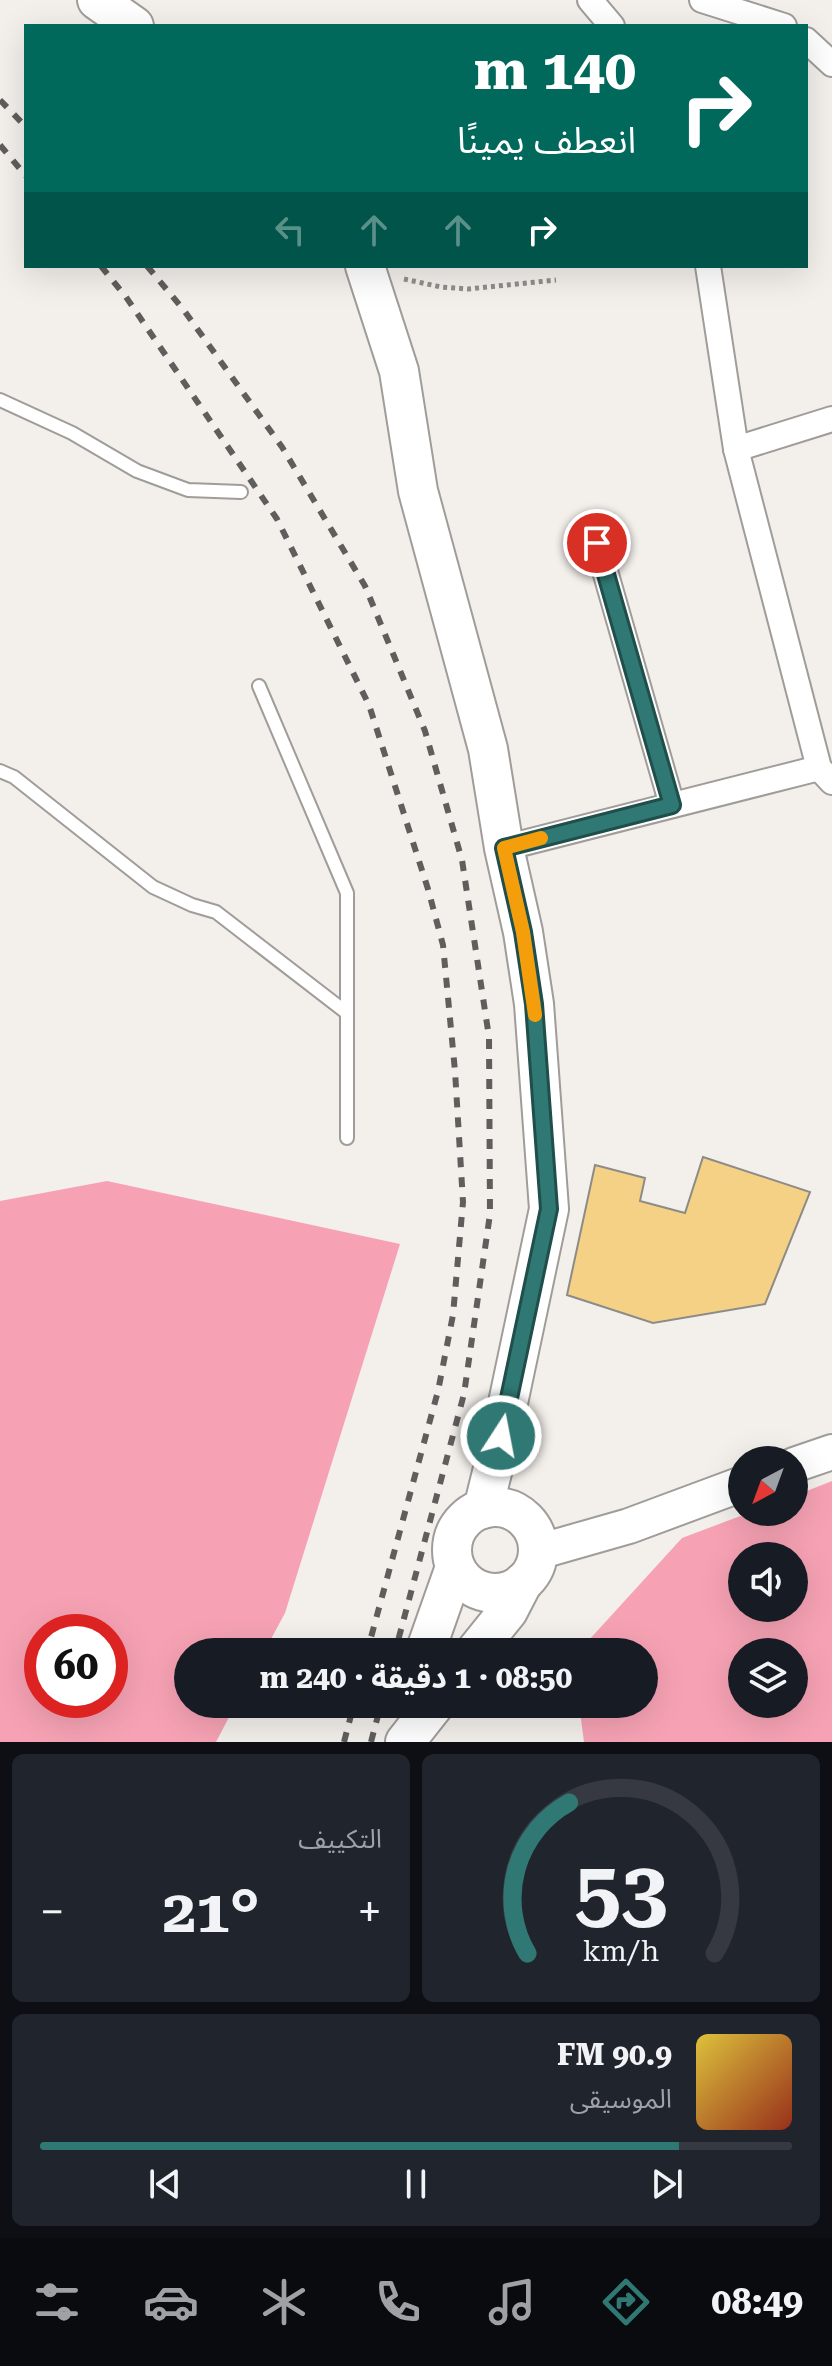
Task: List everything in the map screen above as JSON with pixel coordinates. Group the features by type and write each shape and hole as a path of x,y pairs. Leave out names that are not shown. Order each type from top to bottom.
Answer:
{"main road":[{"path":"99,0 131,24"},
{"path":"366,268 399,371 418,491 488,749 534,1004 549,1209 483,1509"},
{"path":"486,1638 508,1611 530,1567 532,1529 525,1520 506,1508 471,1513 455,1532 452,1543 455,1567 462,1579 485,1592 512,1590 530,1567"},
{"path":"430,1638 455,1567"},
{"path":"404,1742 408,1718"},
{"path":"404,1742 424,1718"}],"street":[{"path":"590,0 610,24"},
{"path":"702,0 778,24"},
{"path":"808,42 832,64"},
{"path":"504,848 672,805 826,775 736,449 708,268"},
{"path":"736,449 832,419"},
{"path":"597,543 672,805"},
{"path":"808,1460 832,1452"},
{"path":"530,1567 728,1489"}],"lane":[{"path":"0,400 72,433 137,471 188,490 241,492"},
{"path":"259,686 347,893 347,1138"},
{"path":"0,771 14,777 153,887 216,912 347,1013"}],"path":[{"path":"366,268 441,287 468,289 556,280"}],"shaded area":[{"path":"107,1181 400,1244 285,1613 272,1638 174,1638 174,1718 229,1718 216,1742 0,1742 0,1201"},
{"path":"832,1481 832,1742 584,1742 581,1718 658,1718 658,1638 591,1638 682,1538 728,1521 728,1526 808,1526 808,1490"}],"building":[{"path":"703,1157 810,1192 765,1304 653,1323 567,1295 595,1165 645,1178 640,1201 685,1213"}],"railway":[{"path":"0,100 24,125"},
{"path":"0,145 24,174"},
{"path":"103,268 126,297 277,519 369,705 443,945 463,1202 453,1315 438,1391 371,1638"},
{"path":"149,268 183,309 282,447 365,586 425,731 462,860 489,1037 490,1214 464,1394 399,1638"},
{"path":"344,1742 350,1718"},
{"path":"371,1742 377,1718"}],"slow traffic":[{"path":"535,1015 523,932 504,848 541,838"}],"route":[{"path":"501,1436 549,1209 534,1004 523,932 504,848 672,805 597,543"}]}
